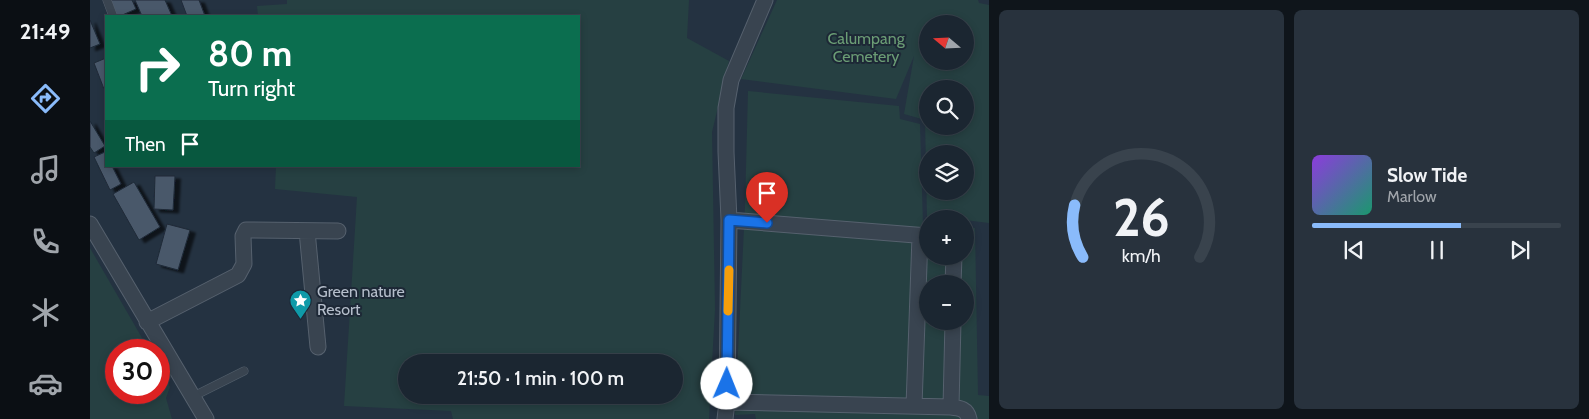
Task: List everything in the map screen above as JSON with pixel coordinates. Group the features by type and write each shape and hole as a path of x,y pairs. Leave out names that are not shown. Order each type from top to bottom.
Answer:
{"street":[{"path":"725,419 727,402 729,220 726,108 731,80 765,0"},
{"path":"729,220 919,236"},
{"path":"90,224 206,419"},
{"path":"147,322 238,276 244,264 242,236 246,230 338,231"},
{"path":"307,231 318,347"},
{"path":"914,406 922,265"},
{"path":"951,406 952,330"},
{"path":"727,402 951,406 966,411 969,419"}],"lane":[{"path":"107,0 113,15"},
{"path":"194,396 244,371"}],"green space":[{"path":"287,0 689,0 687,38 729,61 712,132 715,309 709,419 453,419 451,411 344,406 357,197 275,189 276,167 580,167 580,15 258,15 257,6 287,4"},
{"name":"Calumpang Cemetery","path":"777,0 978,0 979,3 989,5 989,223 974,221 974,210 927,210 927,200 974,200 974,145 926,145 925,135 974,135 974,80 919,80 919,118 904,114 914,56 896,99 741,79"},
{"path":"748,91 899,106 900,119 919,124 921,145 919,145 919,200 922,200 923,210 919,210 919,265 974,265 975,228 978,395 989,396 989,419 756,419 755,414 735,415 745,207"},
{"path":"90,248 143,339 105,339 105,404 168,404 172,419 90,419"}],"building":[{"path":"109,0 132,0 136,9 122,15 116,15"},
{"path":"135,0 165,0 172,15 142,15"},
{"path":"181,0 199,0 205,15 187,15"},
{"path":"90,20 100,44 90,48"},
{"path":"105,58 104,89 94,63"},
{"path":"90,121 105,146 94,153 90,147"},
{"path":"105,152 105,167 112,167 121,184 110,190 94,157"},
{"path":"155,176 175,176 173,210 154,209"},
{"path":"134,182 160,227 139,240 113,194"},
{"path":"167,224 190,230 178,270 156,264"}],"slow traffic":[{"path":"728,311 729,270"}],"place":[{"name":"Green nature Resort","path":"301,319"}],"route":[{"path":"727,384 729,220 767,223"}]}
